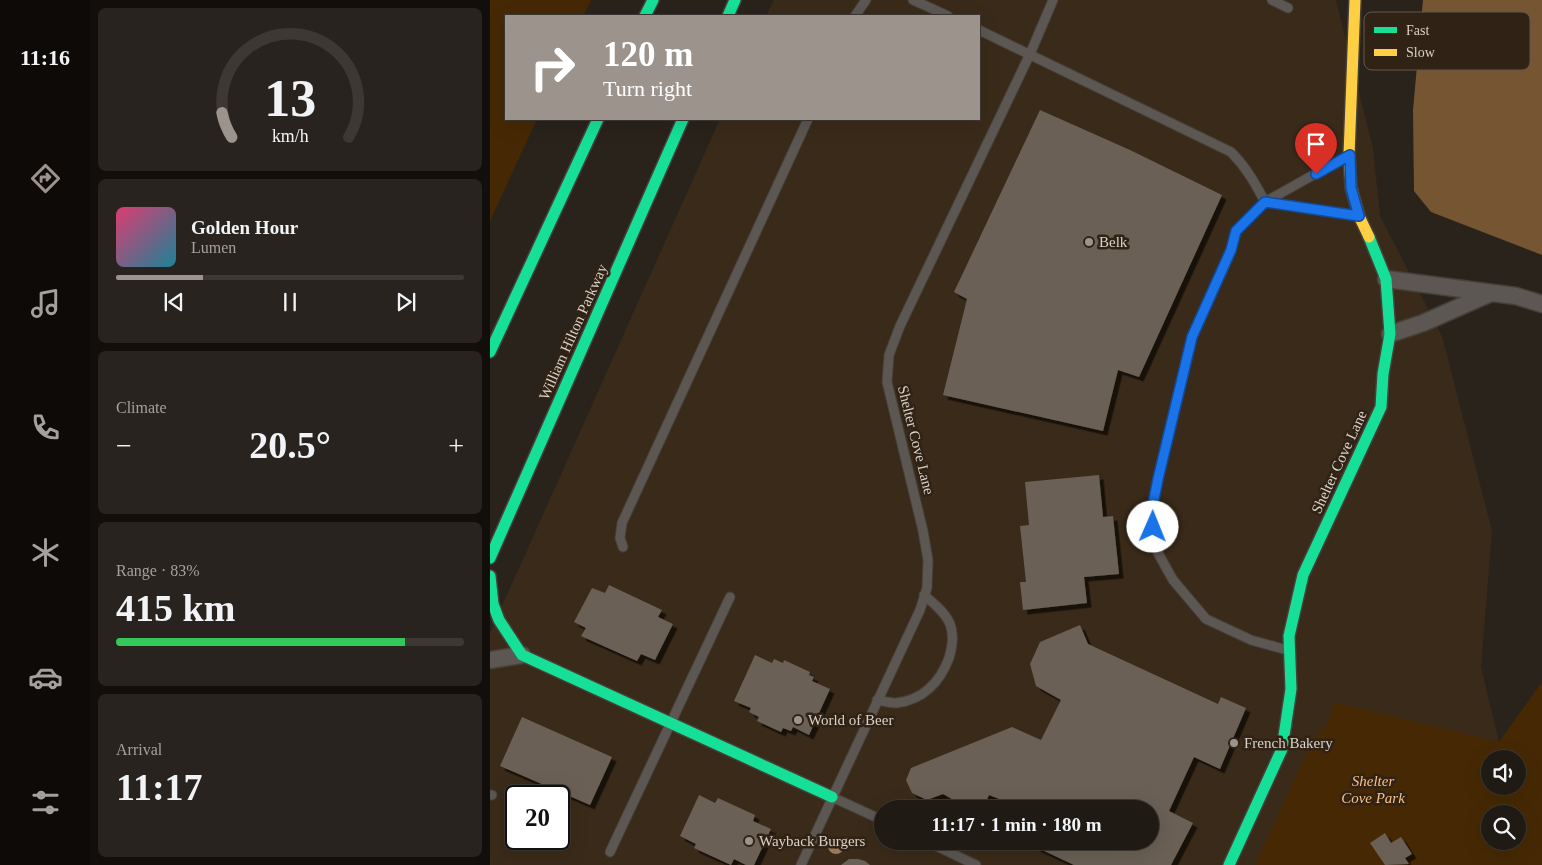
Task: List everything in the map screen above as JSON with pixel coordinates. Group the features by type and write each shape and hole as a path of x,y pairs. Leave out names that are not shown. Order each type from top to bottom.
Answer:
{"main road":[{"path":"646,15 653,0"},
{"path":"728,15 735,0"},
{"name":"Shelter Cove Lane","path":"1229,865 1282,749 1291,689 1289,636 1302,575 1381,407 1383,374 1390,334 1386,279 1359,216 1351,188 1350,155 1354,0"},
{"path":"490,352 598,120"},
{"name":"William Hilton Parkway","path":"490,558 683,120"},
{"path":"490,576 493,604 499,620 522,655 832,796"}],"street":[{"path":"1386,279 1516,296 1542,304"},
{"path":"1390,334 1423,323 1491,293"},
{"path":"490,660 522,655"}],"lane":[{"path":"856,15 866,0"},
{"path":"913,0 927,3 946,15"},
{"name":"Shelter Cove Lane","path":"801,865 920,610 926,588 928,560 923,531 887,382 889,355 900,326 1030,54 1053,0"},
{"path":"1272,0 1288,8"},
{"path":"980,30 1231,152 1252,177 1265,202"},
{"path":"624,547 620,538 622,523 808,120"},
{"path":"1290,650 1251,640 1206,618 1173,580 1158,553 1153,527 1153,504 1192,337 1231,250 1236,231 1265,202 1350,155"},
{"path":"1265,202 1359,216"},
{"path":"877,700 895,703 912,699 936,684 944,671 952,642 951,625 946,615 924,595"},
{"path":"610,852 730,597"},
{"path":"832,796 874,816"},
{"path":"945,850 976,865"}],"shaded area":[{"path":"774,0 1336,0 1373,148 1380,216 1442,336 1492,531 1481,667 1501,750 1481,750 1481,795 1499,795 1494,805 1481,805 1481,834 1467,865 490,865 490,633 720,120 980,120 980,15 766,15"},
{"path":"1423,0 1542,0 1542,255 1431,212 1414,191 1413,110 1417,70 1530,70 1530,12 1422,12"}],"green space":[{"path":"490,0 591,0 584,15 505,15 505,120 537,120 490,221"},
{"name":"Shelter Cove Park","path":"1542,682 1542,865 1255,865 1313,739 1330,720 1334,702 1499,742"}],"building":[{"name":"Belk","path":"1040,110 1130,150 1222,195 1139,377 1118,370 1103,431 943,395 967,299 954,292"},
{"path":"1099,475 1103,517 1113,516 1119,574 1084,577 1087,603 1023,610 1020,582 1026,582 1020,526 1029,525 1025,482"},
{"path":"609,585 662,610 658,617 673,624 655,660 641,654 637,661 581,636 586,628 574,622 592,588 605,593"},
{"path":"1080,625 1088,644 1218,704 1221,697 1246,708 1220,769 1194,757 1169,811 1193,823 1171,865 1074,865 1042,850 1159,850 1159,800 1002,800 989,795 987,800 954,800 943,794 927,800 912,793 906,780 911,768 1012,727 1041,740 1061,700 1036,686 1030,664 1040,642"},
{"path":"755,655 772,663 774,659 783,663 784,660 810,672 809,675 814,677 812,681 830,689 809,735 793,727 791,731 783,728 781,732 757,721 759,717 749,712 751,708 734,701"},
{"path":"522,717 612,757 590,805 570,796 570,785 544,785 500,766"},
{"path":"699,795 715,803 718,798 755,815 753,821 771,829 754,865 746,865 734,859 731,865 694,848 696,844 680,836"},
{"path":"1385,833 1391,843 1401,837 1412,854 1405,858 1409,864 1385,865 1370,843"},
{"path":"849,859 865,861 870,865 841,865"}],"traffic: fast":[{"path":"646,15 653,0"},
{"path":"728,15 735,0"},
{"path":"490,352 598,120"},
{"path":"490,558 683,120"},
{"path":"1229,865 1282,749 1291,689 1289,636 1303,575 1381,407 1383,374 1390,334 1386,279 1369,237"},
{"path":"490,576 493,604 499,620 522,655 832,797"}],"traffic: slow":[{"path":"1355,0 1349,155 1351,187 1359,216 1369,237"}],"place":[{"name":"Belk","path":"1089,242"},
{"name":"World of Beer","path":"798,720"},
{"name":"French Bakery","path":"1234,743"},
{"name":"Wayback Burgers","path":"749,841"}],"route":[{"path":"1153,527 1153,504 1158,479 1192,337 1231,250 1236,231 1265,202 1359,216 1351,188 1350,155 1316,174"}]}
